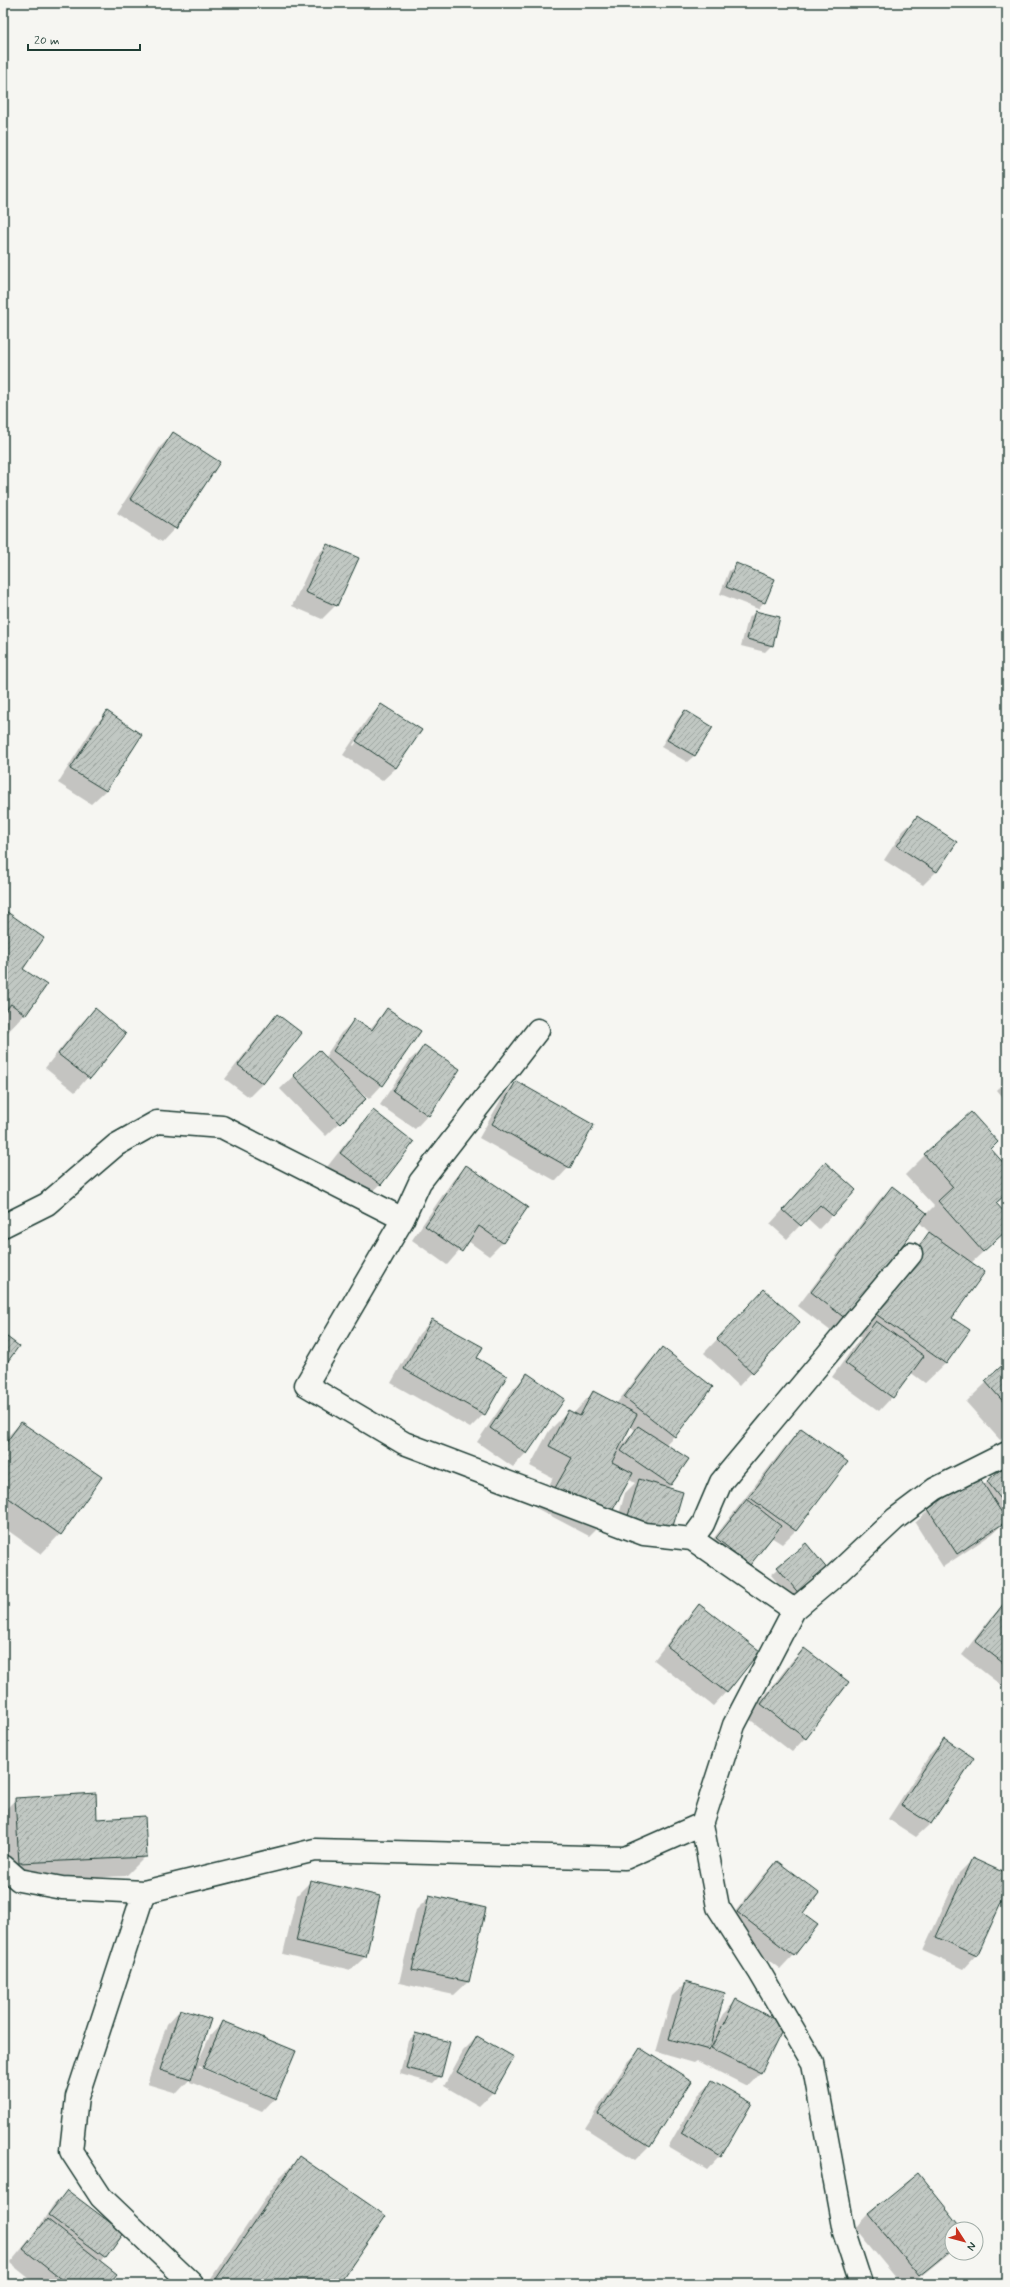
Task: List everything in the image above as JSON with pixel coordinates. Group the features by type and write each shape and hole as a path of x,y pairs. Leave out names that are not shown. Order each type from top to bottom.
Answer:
{"street":[{"path":"538,1030 420,1182 403,1219 306,1385 404,1442 644,1534 692,1539 794,1610"},
{"path":"3,1226 47,1204 116,1146 157,1122 222,1127 403,1219"},
{"path":"692,1539 703,1524 721,1482 912,1254"},
{"path":"861,2284 844,2232 813,2063 759,1971 718,1907 702,1824 734,1725 794,1610 831,1579 895,1518 935,1489 1007,1453"},
{"path":"3,1866 19,1880 62,1888 144,1892 315,1850 625,1858 702,1824"},
{"path":"144,1892 77,2097 71,2151 102,2197 192,2284"}],"building":[{"path":"173,432 220,462 176,529 130,499"},
{"path":"327,544 359,558 337,606 305,592"},
{"path":"736,563 775,579 765,603 726,587"},
{"path":"755,611 780,617 773,646 747,639"},
{"path":"381,704 422,730 396,768 356,741"},
{"path":"685,710 713,727 695,756 667,740"},
{"path":"107,711 142,735 106,791 70,769"},
{"path":"917,816 957,842 937,872 897,846"},
{"path":"3,909 44,938 23,969 47,985 26,1015 11,1004 3,1014"},
{"path":"95,1008 126,1034 90,1079 58,1054"},
{"path":"387,1008 421,1031 383,1086 333,1051 354,1019 372,1030"},
{"path":"277,1014 302,1033 263,1084 238,1065"},
{"path":"424,1045 460,1069 429,1116 393,1091"},
{"path":"319,1050 366,1099 340,1124 293,1075"},
{"path":"516,1081 594,1125 570,1168 492,1124"},
{"path":"373,1110 414,1142 381,1185 340,1153"},
{"path":"971,1112 998,1142 991,1149 1007,1167 1007,1193 996,1203 1007,1215 1007,1230 983,1252 938,1201 953,1187 924,1154"},
{"path":"825,1162 856,1190 833,1216 820,1205 801,1226 783,1210"},
{"path":"466,1165 528,1207 503,1243 479,1226 462,1252 425,1226"},
{"path":"892,1186 927,1213 846,1319 811,1292"},
{"path":"929,1232 985,1272 952,1318 970,1330 946,1364 873,1312"},
{"path":"764,1289 800,1322 753,1373 717,1339"},
{"path":"432,1319 483,1347 477,1358 507,1376 485,1415 404,1369"},
{"path":"876,1321 924,1356 893,1398 845,1363"},
{"path":"3,1334 19,1346 3,1368"},
{"path":"662,1347 713,1387 675,1437 624,1397"},
{"path":"1007,1361 1007,1406 985,1381"},
{"path":"527,1373 565,1399 527,1454 490,1428"},
{"path":"593,1391 637,1414 612,1462 633,1473 609,1517 555,1488 572,1458 549,1446 568,1410 580,1416"},
{"path":"21,1422 102,1477 61,1535 3,1494 3,1447"},
{"path":"638,1426 689,1459 671,1485 621,1451"},
{"path":"801,1428 848,1462 796,1531 749,1497"},
{"path":"1007,1464 1007,1507 987,1481"},
{"path":"978,1475 1007,1521 957,1554 928,1509"},
{"path":"639,1479 683,1492 671,1533 627,1519"},
{"path":"747,1499 781,1526 750,1565 716,1538"},
{"path":"806,1543 829,1571 800,1595 777,1567"},
{"path":"1004,1603 1007,1605 1007,1666 975,1641"},
{"path":"699,1604 760,1651 727,1693 667,1646"},
{"path":"804,1648 849,1682 806,1739 761,1704"},
{"path":"944,1738 974,1758 931,1824 901,1805"},
{"path":"96,1793 97,1819 145,1816 147,1857 19,1863 15,1798"},
{"path":"972,1858 1007,1874 1007,1890 977,1956 936,1937"},
{"path":"777,1861 819,1893 803,1914 818,1925 794,1956 737,1912"},
{"path":"310,1880 380,1896 366,1957 296,1941"},
{"path":"429,1895 486,1908 469,1982 412,1970"},
{"path":"686,1981 725,1993 709,2050 669,2039"},
{"path":"736,1999 785,2025 761,2073 711,2048"},
{"path":"180,2009 211,2019 191,2080 160,2070"},
{"path":"223,2021 296,2051 276,2099 203,2068"},
{"path":"415,2033 450,2042 441,2077 406,2068"},
{"path":"477,2036 514,2057 494,2093 457,2072"},
{"path":"640,2048 692,2081 650,2147 598,2114"},
{"path":"712,2080 752,2103 721,2157 681,2133"},
{"path":"299,2156 386,2216 339,2284 217,2284 214,2282"},
{"path":"918,2173 957,2221 944,2221 944,2256 919,2276 868,2214"},
{"path":"67,2190 124,2233 106,2258 48,2215"},
{"path":"47,2219 117,2274 109,2284 67,2284 23,2249"}]}
